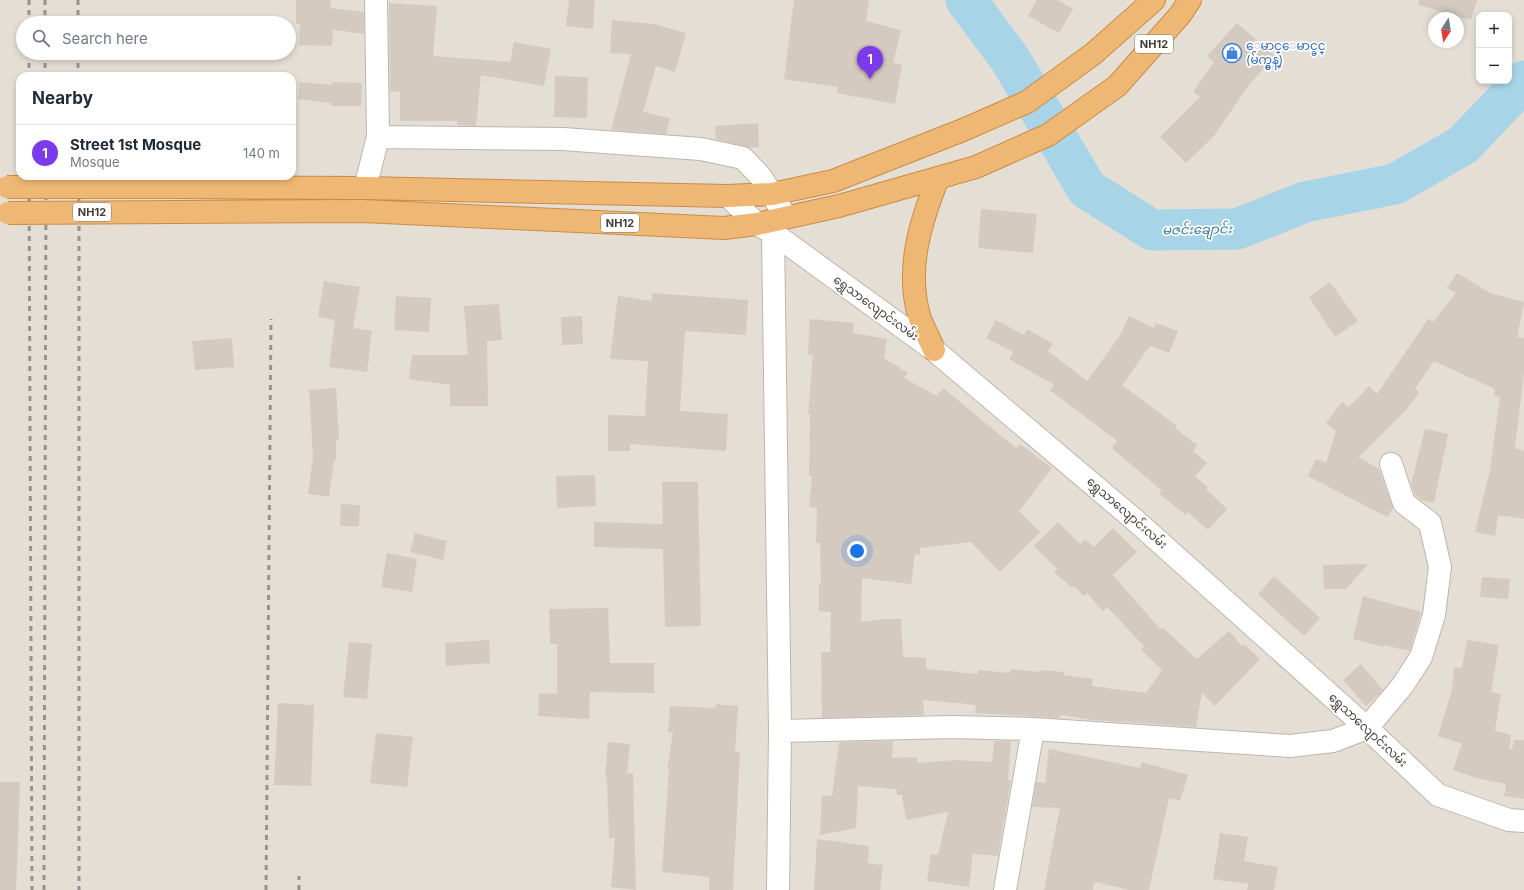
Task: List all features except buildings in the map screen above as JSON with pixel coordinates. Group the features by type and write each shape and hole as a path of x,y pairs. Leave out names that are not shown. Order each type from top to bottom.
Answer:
{"highway":[{"name":"NH12","path":"4,187 366,188 728,196 772,194 833,181 963,130 1027,102 1093,54 1154,0"},
{"name":"NH12","path":"4,212 363,210 724,228 772,224 976,167 1048,135 1117,86 1180,15 1190,0"},
{"path":"934,350 920,319 914,288 915,251 924,212 938,178"}],"street":[{"path":"366,188 378,137 376,0"},
{"path":"378,137 563,139 701,149 743,158 761,178 772,194 780,731 778,890"},
{"name":"ရွှေသာလျောင်းလမ်း","path":"728,196 772,224 934,350 1136,521 1367,728 1438,795 1509,820 1524,821"},
{"path":"780,731 953,727 1033,729 1290,746 1333,741 1367,728 1403,685 1421,657 1434,615 1440,567 1430,523 1404,503 1391,464"},
{"path":"1005,890 1033,729"}],"shaded area":[{"path":"0,0 1524,0 1524,890 0,890"}],"waterway":[{"name":"မဇင်းချောင်း","path":"966,0 1010,59 1087,189 1152,230 1237,229 1305,202 1395,184 1463,145 1524,81"}],"railway":[{"path":"29,0 29,16"},
{"path":"45,0 45,16"},
{"path":"78,0 78,16"},
{"path":"29,60 29,72"},
{"path":"45,60 45,72"},
{"path":"78,60 78,72"},
{"path":"29,180 32,890"},
{"path":"44,890 46,180"},
{"path":"79,180 79,890"},
{"path":"266,890 271,319"},
{"path":"299,876 299,890"}],"place":[{"name":"ေမာင္ေမာင္ခင္ (မ်က္မွန္)","path":"1232,53"},
{"name":"Street 1st Mosque","path":"870,79"}]}
